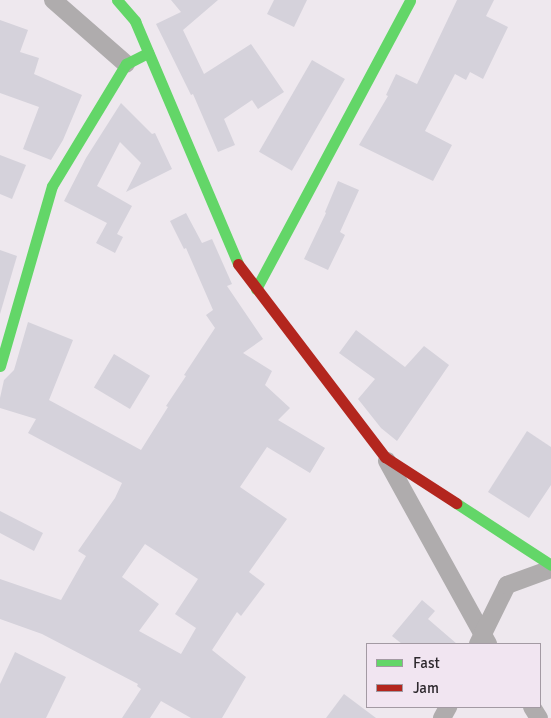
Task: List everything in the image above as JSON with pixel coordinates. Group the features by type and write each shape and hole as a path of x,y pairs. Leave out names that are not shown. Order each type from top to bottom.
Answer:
{"street":[{"path":"53,0 126,64"},
{"path":"118,0 135,21 239,267 385,457 483,642"},
{"path":"256,289 410,0"},
{"path":"0,366 52,186 126,64 148,53"},
{"path":"385,457 551,565"},
{"path":"483,642 507,585 551,569"}],"building":[{"path":"171,0 218,0 183,30 204,74 251,44 284,92 258,109 252,100 224,119 235,145 218,152 193,94 191,95 156,24 181,12"},
{"path":"274,0 307,0 294,27 267,14"},
{"path":"457,0 494,0 486,16 508,27 483,79 470,72 466,80 455,74 425,131 452,145 433,181 359,145 388,96 386,95 396,74 417,84"},
{"path":"0,20 28,30 20,52 39,58 34,74 82,95 63,140 51,160 23,149 39,107 0,93"},
{"path":"312,60 345,79 292,171 259,152"},
{"path":"121,103 152,134 155,133 172,169 126,192 141,163 120,142 97,186 132,206 117,234 123,237 115,253 96,243 107,223 64,201 86,158"},
{"path":"0,155 26,165 12,199 0,194"},
{"path":"338,181 359,190 340,232 345,235 328,270 304,259 326,213"},
{"path":"186,213 202,243 212,239 232,284 227,286 263,339 243,353 272,371 265,385 290,408 278,420 325,448 310,473 267,447 240,487 287,519 249,572 265,584 241,616 237,612 212,650 246,677 222,718 191,718 161,701 150,718 122,718 141,689 137,686 138,684 42,634 0,619 0,579 61,600 86,556 78,551 115,498 122,483 28,433 36,419 0,408 4,380 14,370 28,322 73,340 49,400 141,450 168,407 166,406 186,376 184,375 215,328 206,315 213,310 186,248 184,249 170,221","holes":["145,544 198,579 175,614 196,628 181,654 139,631 159,604 122,577"]},
{"path":"0,250 17,256 0,314"},
{"path":"356,330 405,367 424,346 449,365 397,441 381,428 358,399 375,379 339,353"},
{"path":"114,354 150,376 130,409 94,387"},
{"path":"527,431 551,447 551,485 529,518 488,492"},
{"path":"0,511 43,533 34,551 0,533"},
{"path":"422,600 435,611 428,619 456,643 401,643 392,636"},
{"path":"15,652 66,677 46,718 0,718 0,684"},
{"path":"344,694 376,718 326,718"}],"traffic: fast":[{"path":"117,0 135,21 238,264"},
{"path":"256,289 410,0"},
{"path":"0,366 52,186 126,64 148,53"},
{"path":"456,503 551,565"}],"traffic: jam":[{"path":"238,264 385,457 456,503"}]}
